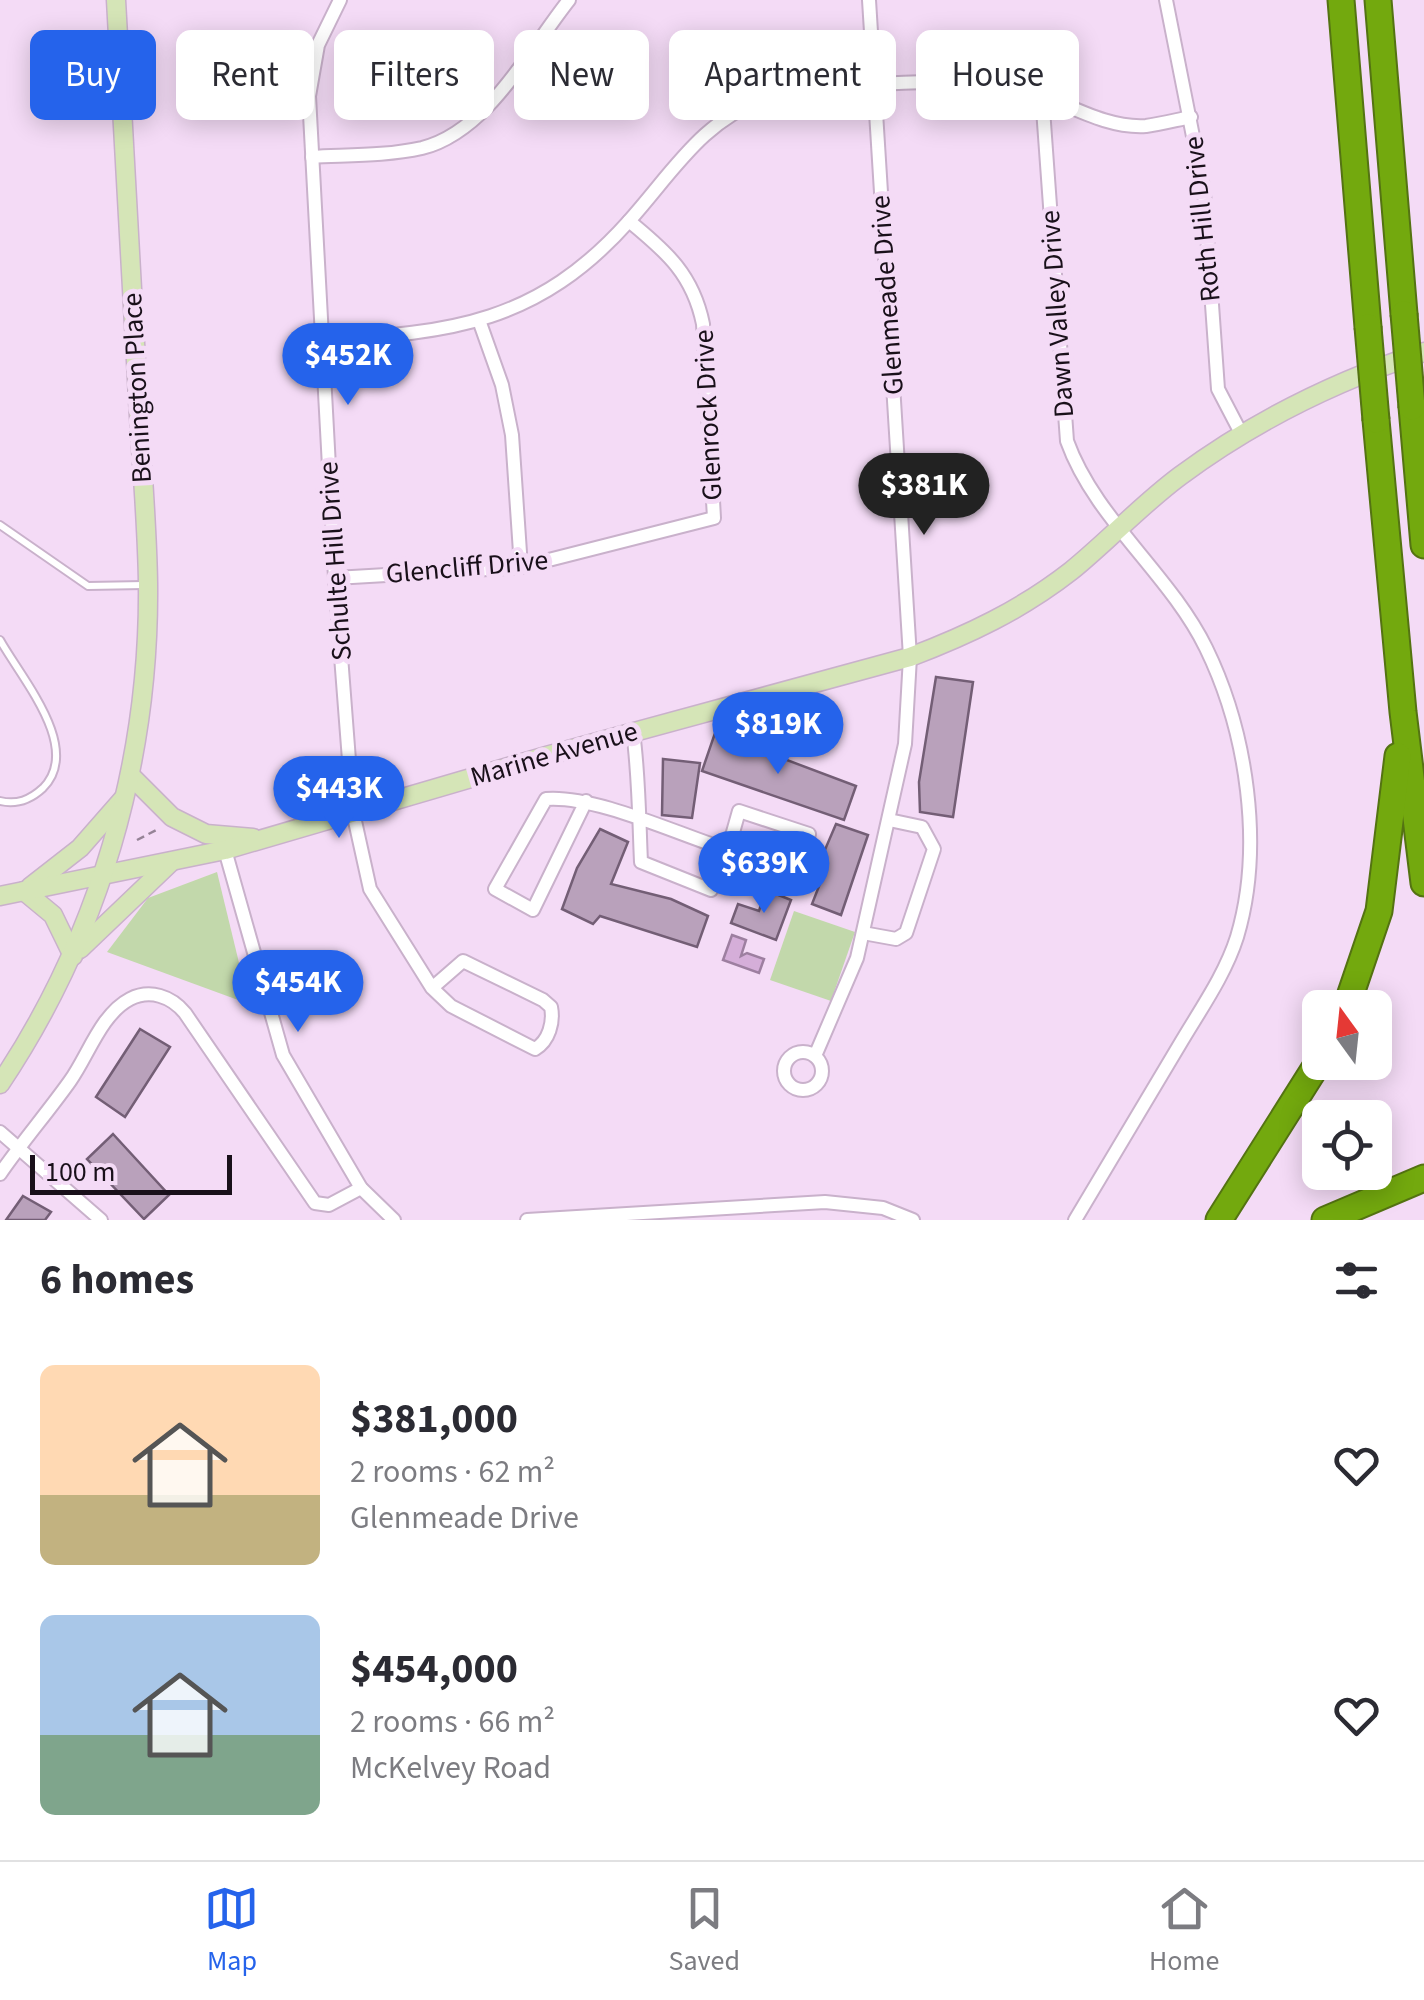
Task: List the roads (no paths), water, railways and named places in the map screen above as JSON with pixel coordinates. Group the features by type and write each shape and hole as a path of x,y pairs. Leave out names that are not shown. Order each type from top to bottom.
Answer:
{"highway":[{"path":"1341,0 1403,712 1424,884"},
{"path":"1378,0 1424,544"},
{"path":"1352,990 1379,911 1403,712"},
{"path":"1219,1220 1307,1080"},
{"path":"1324,1220 1424,1178"}],"main road":[{"name":"Benington Place","path":"73,956 102,876 130,775 143,686 148,585 116,0"},
{"name":"Marine Avenue","path":"0,896 224,850 910,656 968,635 1022,606 1072,570 1181,476 1242,435 1332,388 1424,352"},
{"path":"130,775 172,817 206,834 261,839"},
{"path":"73,956 53,915 24,892 80,848 126,794"},
{"path":"0,1084 33,1034 73,956 171,862"}],"street":[{"name":"Schulte Hill Drive","path":"340,0 318,45 309,96 335,578 353,812 370,889 432,988 451,1006 534,1049 542,1045 554,1020 551,1006 543,1000 463,961 432,988"},
{"path":"312,157 425,148 456,132 490,102 569,0"},
{"name":"Glenmeade Drive","path":"869,0 871,30"},
{"name":"Roth Hill Drive","path":"1166,0 1204,192 1218,390 1242,435"},
{"path":"1079,110 1112,123 1145,126 1191,117"},
{"path":"323,340 439,332 480,322 541,295 586,263 629,221 680,156 723,120"},
{"name":"Glenmeade Drive","path":"815,1056 857,958 863,933 904,744 910,656 876,120"},
{"name":"Dawn Valley Drive","path":"1044,120 1067,441 1078,470 1160,574 1206,648 1230,715 1246,780 1249,840 1236,939 1216,984 1075,1220"},
{"name":"Glenrock Drive","path":"629,221 669,254 697,296 704,324 714,518"},
{"path":"480,322 502,385 512,435 521,567"},
{"name":"Glencliff Drive","path":"335,578 521,567 714,518"},
{"path":"586,801 533,910 494,888 546,799 573,797 586,801 640,822 728,850 798,876 809,834 740,811 728,850 712,890 640,862 640,822 633,732"},
{"path":"863,933 896,939 906,934 934,848 922,828 889,820"},
{"path":"224,850 282,1055 361,1188 394,1220"},
{"path":"0,1174 71,1079 111,1016 130,1000 158,995 185,1012 315,1203 328,1205 361,1188"},
{"path":"0,1132 101,1220"},
{"path":"527,1220 825,1202 883,1208 913,1220"}],"lane":[{"path":"0,525 88,586 148,585"},
{"path":"0,640 54,738 59,760 52,777 34,796 15,804 0,801"}]}
